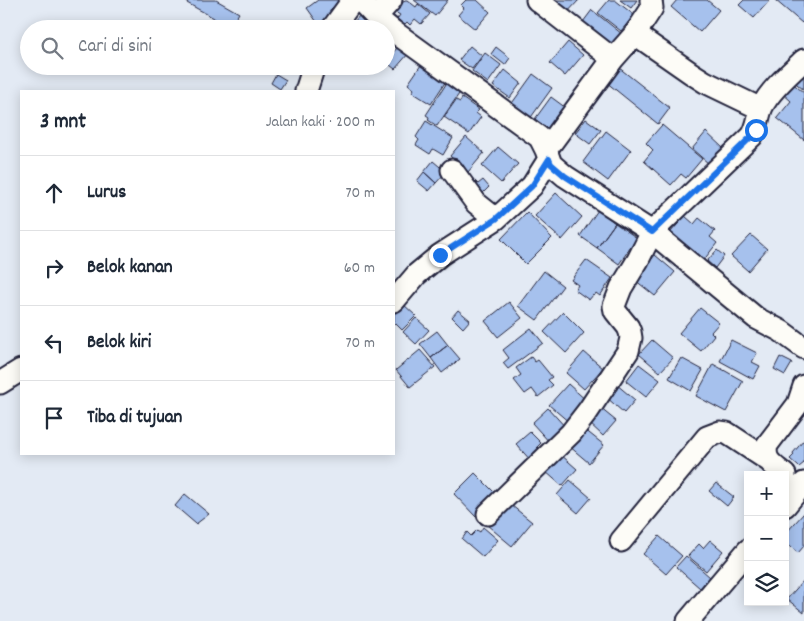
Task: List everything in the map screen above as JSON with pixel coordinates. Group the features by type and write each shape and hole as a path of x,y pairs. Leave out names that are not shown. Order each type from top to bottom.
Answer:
{"street":[{"path":"339,20 353,0"},
{"path":"360,0 380,20"},
{"path":"376,17 391,0"},
{"path":"538,0 613,59"},
{"path":"395,300 417,274 440,255 496,219 532,186 548,154 613,59 635,34 652,8 651,0"},
{"path":"395,32 539,137 551,164 565,176 652,232 756,318 781,331 804,348"},
{"path":"635,34 698,78 761,108"},
{"path":"488,514 571,433 628,351 631,338 630,332 615,311 614,306 621,288 652,232 752,136 756,130 761,108 766,100 804,60"},
{"path":"306,90 311,75"},
{"path":"452,170 476,203 496,219"},
{"path":"0,383 20,371"},
{"path":"768,460 766,451 768,445 798,404 804,386"},
{"path":"621,541 707,437 720,432 726,433 768,460 796,482 789,497"},
{"path":"688,621 744,555"}],"building":[{"path":"189,0 216,0 239,13 235,20 216,20 187,3"},
{"path":"318,0 339,0 345,8 332,20 316,20 307,8"},
{"path":"405,0 416,7 418,4 430,14 421,24 415,19 410,25 407,22 404,25 397,19 400,15 395,12"},
{"path":"414,0 448,0 435,16"},
{"path":"466,0 477,0 490,12 475,29 458,15 464,8 461,5"},
{"path":"549,0 579,0 565,15"},
{"path":"609,0 615,0 634,15 621,31 598,13"},
{"path":"620,0 637,0 631,8"},
{"path":"677,0 707,0 719,10 700,32 671,7"},
{"path":"744,0 769,1 754,18 739,5"},
{"path":"775,0 804,0 804,20 802,23"},
{"path":"592,10 622,34 610,49 580,26"},
{"path":"361,14 367,20 356,20"},
{"path":"568,42 583,55 565,76 550,63"},
{"path":"400,45 409,53 395,69 395,50"},
{"path":"470,46 482,56 472,69 459,60"},
{"path":"496,47 510,58 505,65 491,54"},
{"path":"485,53 501,65 488,83 472,71"},
{"path":"428,64 446,81 431,104 412,92 414,89 408,84 421,65 426,68"},
{"path":"618,67 670,108 658,124 606,82"},
{"path":"505,70 521,83 510,98 493,86"},
{"path":"804,73 804,90 791,79"},
{"path":"533,74 552,88 529,120 510,106"},
{"path":"275,75 286,80 280,89 271,83"},
{"path":"450,78 461,91 437,126 428,120 429,117 426,115"},
{"path":"790,81 804,93 804,140 777,118 791,101 781,92"},
{"path":"551,97 570,111 554,133 535,119"},
{"path":"462,98 479,110 476,113 481,117 469,134 444,117 456,100 460,102"},
{"path":"586,119 601,130 590,144 575,133"},
{"path":"426,121 453,138 443,155 433,149 430,154 416,145 419,140 416,137"},
{"path":"662,125 702,159 686,178 681,174 671,185 644,161 653,150 646,143"},
{"path":"606,131 631,150 608,181 583,162"},
{"path":"706,132 723,148 709,164 692,149"},
{"path":"466,137 484,153 468,172 450,156"},
{"path":"498,147 518,164 501,183 482,166"},
{"path":"433,161 446,172 436,183 424,172"},
{"path":"424,172 436,183 429,191 417,181"},
{"path":"469,175 478,184 483,180 489,187 478,198 462,181"},
{"path":"556,193 582,217 562,240 535,216"},
{"path":"598,210 615,223 597,248 580,236"},
{"path":"527,212 552,238 526,264 501,239"},
{"path":"685,216 694,224 699,218 715,231 710,237 717,243 703,261 670,233"},
{"path":"615,223 637,238 619,264 597,248"},
{"path":"751,235 767,249 748,271 731,256"},
{"path":"717,250 724,256 715,268 707,261"},
{"path":"655,255 675,272 655,296 635,280"},
{"path":"586,260 612,278 600,296 596,293 589,300 575,290 578,285 571,280"},
{"path":"544,271 563,286 537,320 518,306"},
{"path":"509,302 522,318 498,337 485,321"},
{"path":"402,303 416,316 402,330 395,323 395,309"},
{"path":"700,308 719,323 711,332 714,335 701,351 679,333"},
{"path":"458,310 470,320 463,328 452,317"},
{"path":"563,312 584,333 566,353 544,332"},
{"path":"416,318 429,330 416,344 403,332"},
{"path":"531,328 543,343 508,369 503,363 509,358 503,350"},
{"path":"437,331 448,345 431,358 420,344"},
{"path":"652,340 673,358 660,372 639,354"},
{"path":"731,340 757,353 752,362 760,366 753,379 720,361"},
{"path":"448,345 460,359 442,373 431,358"},
{"path":"420,350 435,367 410,387 396,370"},
{"path":"584,352 603,368 584,389 566,373"},
{"path":"531,357 535,362 538,360 552,377 548,380 553,385 538,397 532,389 525,394 514,380 521,375 516,368"},
{"path":"780,357 792,363 785,375 774,369"},
{"path":"681,358 703,370 691,391 669,378"},
{"path":"639,364 660,380 646,397 626,381"},
{"path":"713,364 743,381 726,412 696,396"},
{"path":"568,384 588,402 570,423 549,405"},
{"path":"616,384 635,400 624,413 605,396"},
{"path":"548,408 567,429 551,444 532,423"},
{"path":"600,408 616,421 603,436 588,422"},
{"path":"584,429 604,445 589,463 569,446"},
{"path":"530,432 541,443 537,447 542,452 532,462 516,444"},
{"path":"804,440 804,463 799,467 790,459"},
{"path":"560,454 577,469 562,486 545,471"},
{"path":"475,473 498,496 476,517 454,494"},
{"path":"570,480 591,498 578,513 557,495"},
{"path":"716,483 734,497 727,506 709,491"},
{"path":"185,494 209,514 196,524 175,506"},
{"path":"506,501 532,522 512,546 487,525"},
{"path":"804,513 804,546 798,553 789,545 789,530"},
{"path":"483,527 498,540 483,557 462,539 467,532 471,536 477,530 480,532"},
{"path":"659,536 682,556 666,574 643,554"},
{"path":"710,540 723,551 706,571 688,556 699,544 703,548"},
{"path":"686,556 710,577 700,588 676,567"},
{"path":"804,580 804,613 789,601 789,597"}],"route":[{"path":"440,255 496,219 532,186 549,159 551,164 565,176 652,232 756,130"}]}
